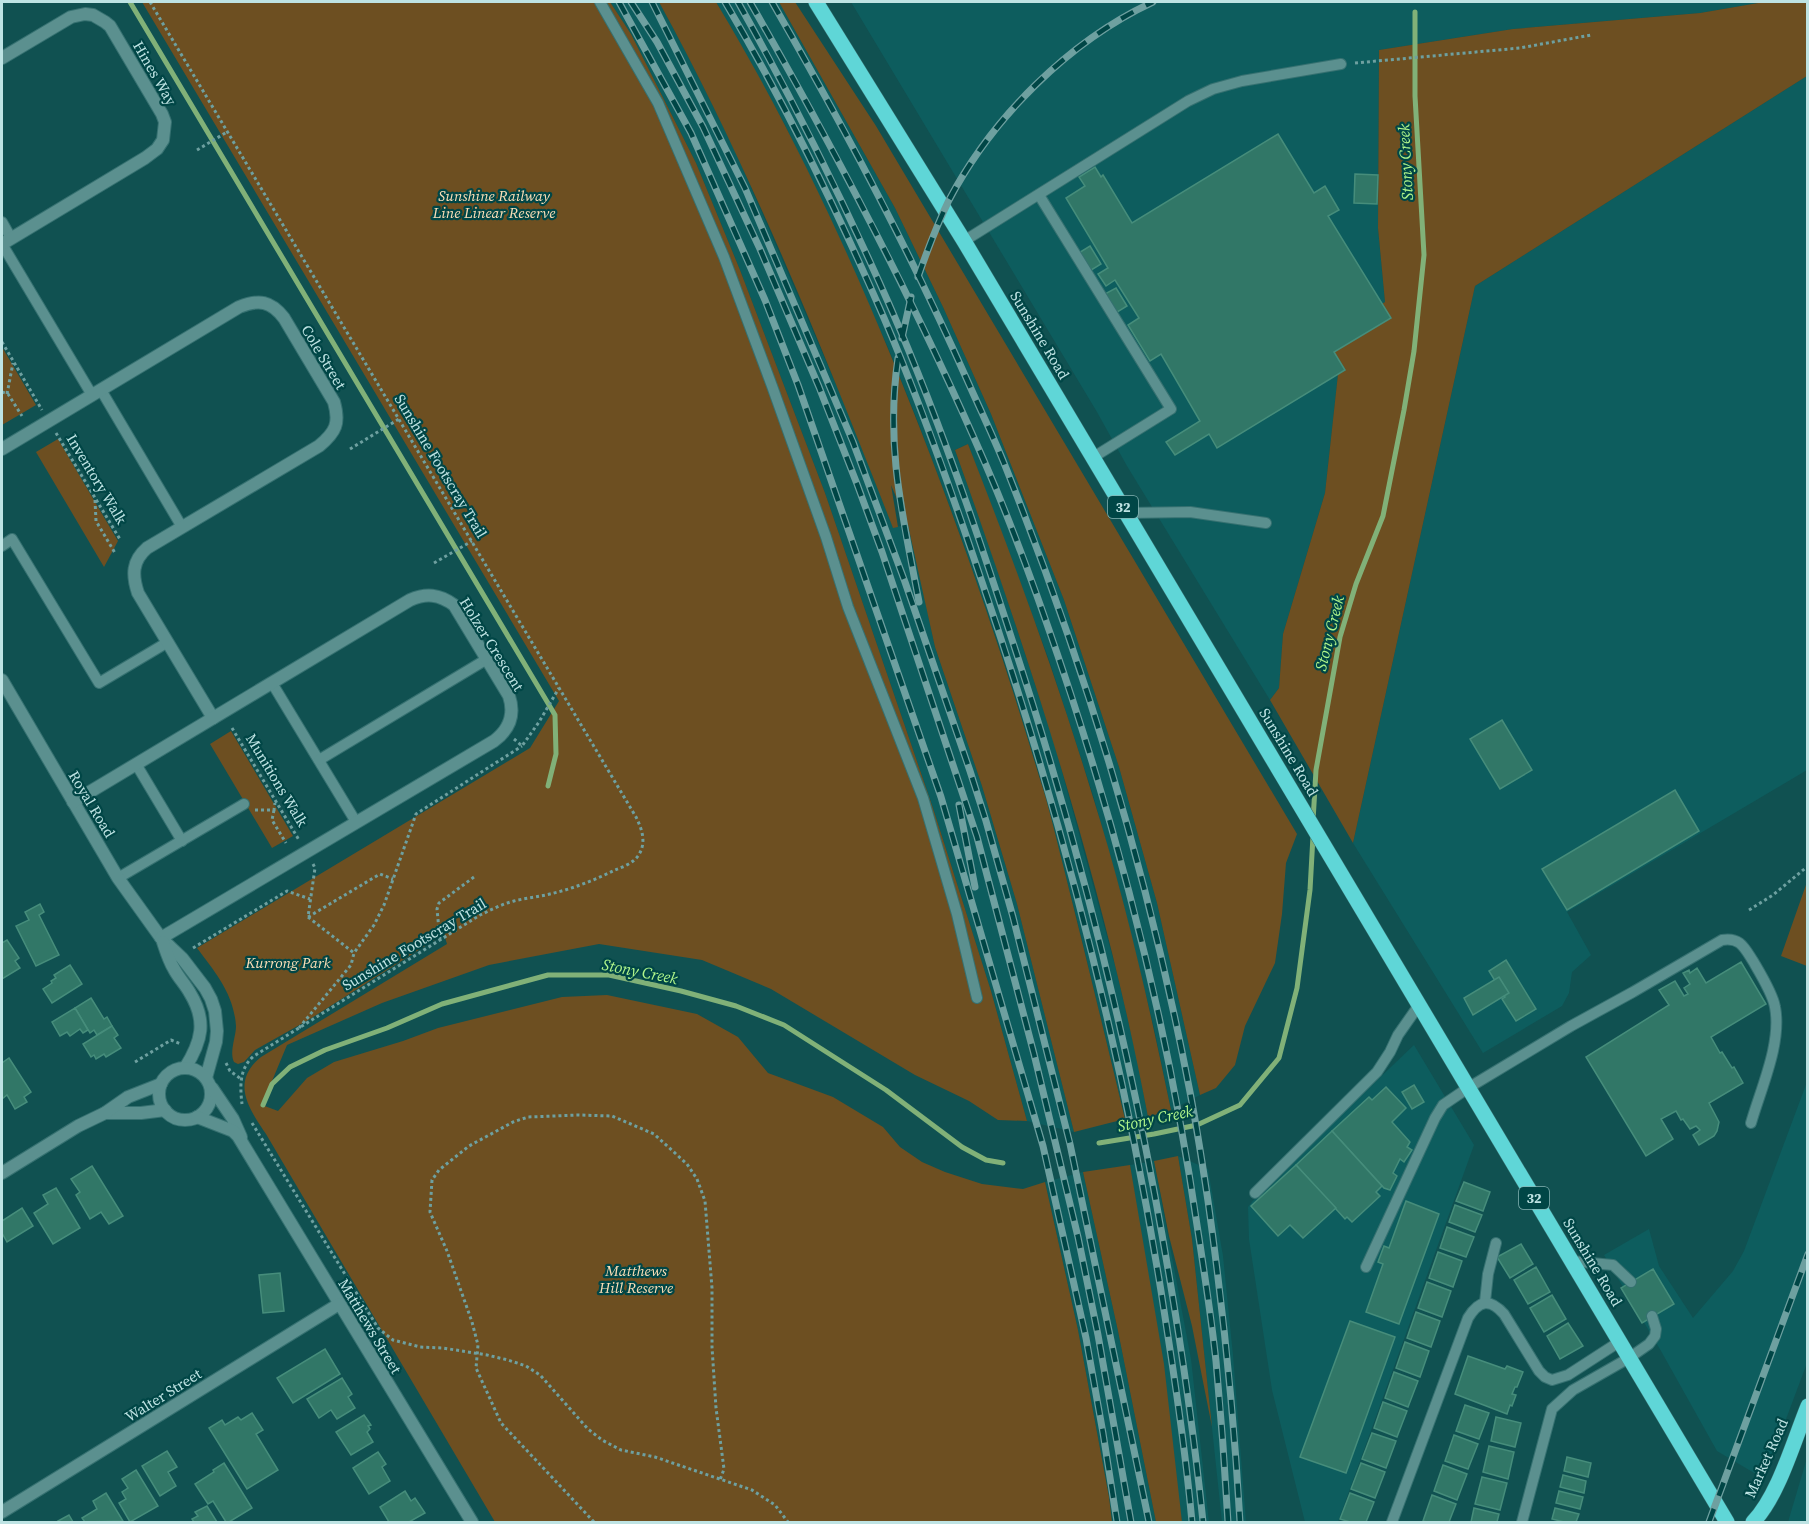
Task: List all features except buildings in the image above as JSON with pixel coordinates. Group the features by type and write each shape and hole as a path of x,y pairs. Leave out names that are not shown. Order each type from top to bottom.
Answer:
{"main road":[{"name":"Sunshine Road","path":"816,2 963,241 1727,1522"},
{"name":"Market Road","path":"1753,1522 1760,1516 1772,1495 1808,1406"}],"street":[{"name":"Hines Way","path":"2,58 71,17 93,15 110,26 165,122 163,140 157,149 145,158 5,242"},
{"name":"Cole Street","path":"2,449 239,307 257,302 276,308 334,402 337,413 334,431 319,446 141,553 135,562 133,573 138,593 213,718"},
{"name":"Holzer Crescent","path":"73,802 410,600 428,595 437,596 454,605 509,696 512,704 511,719 504,732 494,741 161,938"},
{"name":"Royal Road","path":"2,680 118,878 161,938 182,958 205,988 215,1011 216,1042 208,1082"},
{"name":"Royal Road","path":"161,938 174,969 193,998 200,1017 201,1036 185,1068"},
{"path":"185,1068 197,1070 208,1082 212,1095 205,1112 189,1120 171,1116 160,1102 159,1093 161,1084 171,1072 185,1068"},
{"name":"Matthews Street","path":"208,1082 233,1119 243,1144"},
{"path":"2,1173 78,1126 105,1113 128,1097 161,1084"},
{"path":"105,1113 165,1110"},
{"name":"Matthews Street","path":"197,1117 233,1131 243,1144 472,1522"},
{"name":"Walter Street","path":"2,1512 339,1304"}],"lane":[{"path":"600,2 658,103 724,257 780,407 848,607 923,798 957,914 977,998"},
{"path":"963,241 1188,101 1213,89 1242,81 1341,64"},
{"path":"1039,195 1171,409 1092,458"},
{"path":"2,222 5,242 96,392 182,527"},
{"path":"1126,513 1190,512 1266,523"},
{"path":"2,546 12,539 99,683 168,642"},
{"path":"319,760 487,659"},
{"path":"272,683 356,822"},
{"path":"136,764 182,841"},
{"path":"118,878 245,807"},
{"path":"1366,1267 1443,1105 1571,1026 1722,940 1731,939 1739,942 1758,970 1775,1004 1778,1026 1773,1053 1751,1123"},
{"path":"1255,1193 1377,1072 1398,1035 1419,1005"},
{"path":"1485,1302 1488,1274 1496,1243"},
{"path":"1571,1261 1613,1266 1631,1282"},
{"path":"1392,1522 1468,1318 1473,1311 1485,1302 1492,1303 1504,1314 1539,1371 1552,1380 1568,1375 1619,1342"},
{"path":"1522,1522 1552,1409 1573,1390 1649,1344 1656,1329 1652,1316"}],"path":[{"name":"Sunshine Footscray Trail","path":"150,2 636,817 643,837 640,854 628,864 587,882 551,894 514,901 495,908 460,927 249,1060 241,1078"},
{"path":"1341,64 1520,48 1591,35"},
{"path":"197,150 227,132"},
{"path":"2,342 44,413"},
{"path":"7,394 14,362"},
{"path":"2,392 7,394 22,416"},
{"path":"350,449 399,419"},
{"name":"Inventory Walk","path":"53,429 121,542"},
{"path":"95,499 96,521 115,553"},
{"path":"434,563 471,541"},
{"path":"297,1029 351,965 354,953 374,925 384,905 416,814 522,746 559,688"},
{"name":"Munitions Walk","path":"231,728 301,844"},
{"path":"513,738 522,746"},
{"path":"276,802 272,820 286,843"},
{"path":"245,807 274,810"},
{"path":"1749,910 1773,895 1808,866"},
{"path":"308,917 315,868"},
{"path":"308,917 380,874 393,879"},
{"path":"440,940 437,909 440,903 474,877"},
{"path":"191,949 287,891 310,899"},
{"path":"308,917 354,953"},
{"path":"135,1062 171,1040 185,1046"},
{"path":"218,1059 225,1062 230,1071 241,1078 244,1110"},
{"path":"594,1522 501,1423 476,1368 478,1345 472,1322 447,1251 430,1212 432,1180 439,1170 469,1146 513,1122 528,1117 612,1116 654,1134 687,1164 697,1179 705,1201 712,1288 712,1347 716,1408 724,1469 720,1480"},
{"path":"249,1119 381,1332 393,1340 420,1347 477,1353 526,1366 540,1375 588,1429 602,1440 621,1450 655,1457 752,1490 775,1505 788,1522"}],"shaded area":[{"path":"610,2 659,2 734,148 844,403 893,527 909,525 935,647 982,786 1017,904 1074,1132 1027,1121 991,991 933,808 825,493 740,270 696,163 631,34"},
{"path":"716,2 779,2 895,208 991,414 1064,600 1119,767 1157,903 1200,1095 1171,1110 1154,1028 1093,795 1048,657 968,444 955,450 995,562 1054,742 1117,973 1148,1117 1125,1119 1040,778 1002,656 916,417 887,345 785,125"},
{"path":"851,2 1764,2 1700,13 1513,29 1379,50 1378,228 1385,302 1345,370 1338,374 1325,493 1283,634 1279,688 1270,700 1127,466 1097,412"},
{"path":"1807,76 1807,770 1567,912 1591,955 1572,972 1569,993 1562,1006 1483,1053 1353,843 1475,286"},
{"path":"1414,1045 1474,1145 1338,1522 1305,1522 1272,1390 1249,1239 1248,1207 1259,1193"},
{"path":"1807,1082 1807,1363 1770,1462 1761,1477 1717,1451 1604,1255 1649,1229 1659,1266 1693,1318 1733,1271 1744,1251"},
{"path":"1178,1156 1208,1169 1223,1256 1246,1522 1222,1522 1192,1239"},
{"path":"1154,1161 1191,1359 1209,1522 1182,1522 1130,1165"},
{"path":"1083,1172 1156,1522 1112,1522 1078,1330 1045,1182"},
{"path":"1807,1458 1807,1522 1788,1522"}],"green space":[{"path":"142,2 610,2 631,34 696,163 740,270 825,493 933,808 991,991 1027,1121 998,1120 969,1101 915,1075 771,989 702,960 599,944 489,965 382,1003 287,1045 262,1105 278,1111 307,1078 334,1062 438,1028 562,997 607,995 697,1014 738,1037 768,1073 833,1097 883,1127 900,1147 922,1162 945,1172 982,1184 1023,1189 1045,1182 1078,1330 1112,1522 495,1522 254,1115 244,1086 246,1076 261,1057 447,944 444,934 310,1019 255,1050 244,1062 238,1064 234,1062 232,1049 236,1026 232,1004 222,984 197,948 530,748 559,701"},
{"path":"659,2 716,2 778,112 860,282 931,457 1027,736 1052,822 1125,1119 1074,1132 1017,904 982,786 935,647 908,525 891,485 898,527 893,528 840,394 755,195 693,65"},
{"path":"779,2 795,2 876,126 1297,834 1286,863 1275,963 1245,1026 1235,1065 1216,1088 1200,1095 1157,903 1119,767 1064,600 991,414 943,307 895,208"},
{"path":"1764,2 1807,2 1807,76 1475,286 1353,843 1270,700 1279,688 1283,634 1325,493 1338,374 1345,369 1334,352 1390,318 1382,304 1385,302 1378,228 1379,50 1513,29 1700,13"},
{"path":"2,347 36,405 2,425"},
{"path":"58,439 118,541 104,567 36,452"},
{"path":"968,444 1049,661 1104,833 1126,912 1171,1110 1148,1117 1111,947 1065,780 1012,614 955,450"},
{"path":"231,731 293,836 272,848 210,744"},
{"path":"1807,882 1807,966 1781,956"},
{"path":"1178,1156 1192,1239 1212,1427 1192,1326 1169,1236 1154,1161"},
{"path":"1130,1165 1164,1364 1182,1522 1156,1522 1083,1172"}],"waterway":[{"path":"130,2 555,715 556,754 548,786"},
{"name":"Stony Creek","path":"1313,821 1316,770 1340,637 1356,584 1383,516 1414,351 1424,255 1415,96 1415,12"},
{"name":"Stony Creek","path":"1099,1143 1197,1125 1240,1105 1279,1058 1297,988 1310,890 1313,836"},
{"name":"Stony Creek","path":"263,1105 272,1084 290,1067 325,1050 387,1028 442,1004 548,975 609,975 736,1006 784,1025 886,1090 962,1147 986,1160 1003,1163"}],"railway":[{"path":"619,2 691,133 765,300 798,385 941,797 1043,1146 1086,1338 1117,1522"},
{"path":"631,2 657,42 703,127 760,249 819,387 882,552 977,837 1034,1054 1078,1237 1131,1522"},
{"path":"652,2 745,188 853,442 905,582 970,771 1013,917 1070,1144 1149,1522"},
{"path":"725,2 769,79 809,157 848,237 898,350 959,515 1038,756 1086,933 1128,1111 1161,1291 1192,1522"},
{"path":"738,2 836,189 910,353 966,503 1033,705 1069,826 1101,949 1143,1134 1176,1318 1194,1440 1203,1522"},
{"path":"750,2 874,229 959,404 1020,550 1072,698 1112,828 1129,893 1146,959 1174,1091 1216,1361 1228,1522"},
{"path":"772,2 850,142 899,237 946,333 1004,463 1061,614 1111,768 1172,1003 1196,1126 1223,1321 1240,1522"},
{"path":"918,277 949,200 987,140 1010,112 1063,60 1122,18 1153,2"},
{"path":"902,338 911,297"},
{"path":"898,358 895,390 895,451 902,511 919,602"},
{"path":"959,805 975,887"},
{"path":"1709,1522 1808,1254"}],"park label":[{"name":"Sunshine Railway Line Linear Reserve","path":"494,204"},
{"name":"Kurrong Park","path":"288,962"},
{"name":"Matthews Hill Reserve","path":"636,1278"}]}
